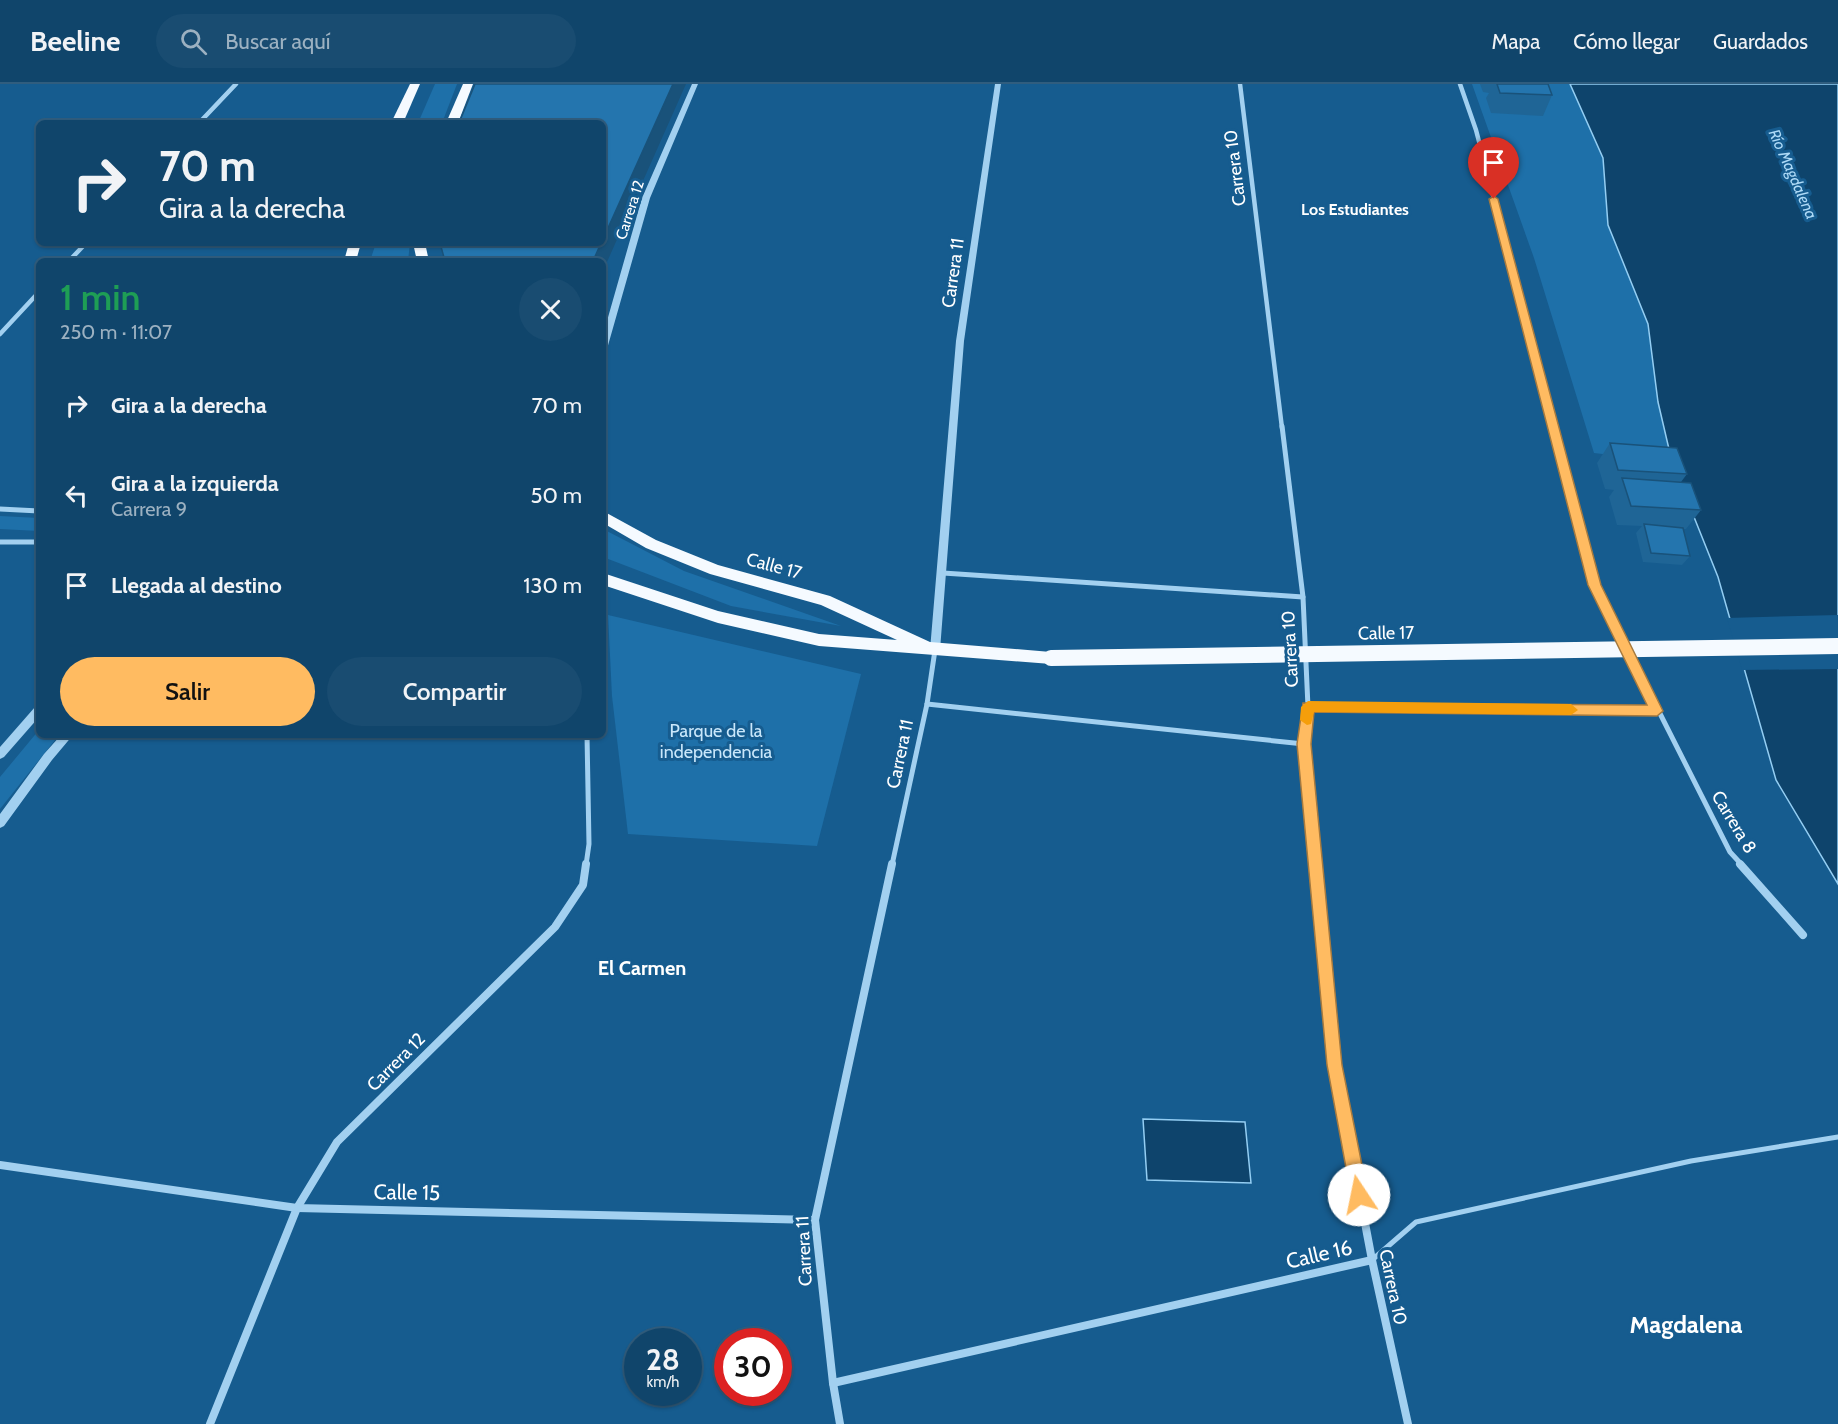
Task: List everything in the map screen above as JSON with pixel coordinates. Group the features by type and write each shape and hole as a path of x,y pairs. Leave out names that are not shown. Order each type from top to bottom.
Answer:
{"highway":[{"path":"399,120 415,84"},
{"path":"453,120 468,84"},
{"name":"Calle 17","path":"606,518 651,544 715,570 825,600 935,650"},
{"name":"Calle 17","path":"606,580 718,617 819,640 1051,658 1838,646"}],"street":[{"path":"202,120 236,84"},
{"name":"Carrera 12","path":"606,338 646,198 695,84"},
{"name":"Carrera 11","path":"840,1424 832,1383 815,1220 927,704 943,573 960,341 998,84"},
{"name":"Carrera 10","path":"1240,84 1303,597 1308,707 1304,744 1335,1065 1372,1260 1408,1424"},
{"name":"Carrera 8","path":"1460,84 1476,130 1594,585 1730,852 1803,935"},
{"path":"72,258 83,246"},
{"path":"0,334 36,295"},
{"path":"0,327 7,327"},
{"path":"0,509 36,511"},
{"path":"0,542 36,542"},
{"path":"943,573 1303,597"},
{"path":"927,704 1304,744"},
{"path":"1308,707 1657,711"},
{"path":"0,754 36,713"},
{"path":"0,823 48,757 65,738"},
{"name":"Carrera 12","path":"210,1424 297,1208 337,1142 555,927 583,885 589,844 587,738"},
{"name":"Calle 15","path":"0,1166 297,1208 815,1220"},
{"name":"Calle 16","path":"832,1383 1372,1260"}],"lane":[{"name":"Calle 16","path":"1372,1260 1416,1221 1691,1161 1838,1137"}],"green space":[{"path":"435,84 457,84 443,120 419,120"},
{"path":"1472,84 1570,84 1603,158 1608,225 1648,324 1658,402 1672,462 1594,453 1534,258"},
{"path":"375,246 410,246 408,258 371,258"},
{"path":"0,516 36,518 36,531 0,529"},
{"path":"606,531 684,571 841,626 731,606 606,558"},
{"name":"Parque de la independencia","path":"608,615 861,674 817,846 628,834 612,696"},
{"path":"36,734 36,738 57,738 0,809 0,777"}],"water":[{"name":"Río Magdalena","path":"1570,84 1838,84 1838,884 1776,780 1718,577 1672,462 1658,402 1648,324 1608,225 1603,158"},
{"path":"1143,1119 1245,1122 1251,1183 1147,1180"}],"pier":[{"path":"1838,615 1838,669 1742,670 1727,618"}],"building":[{"path":"475,84 673,84 606,232 606,120 460,120"},
{"path":"1497,84 1548,84 1552,95 1500,93"},
{"path":"441,246 600,246 594,258 444,258"},
{"path":"1610,443 1677,448 1687,474 1618,470"},
{"path":"1622,478 1691,483 1701,510 1631,506"},
{"path":"1644,524 1683,528 1690,556 1651,553"}],"slow traffic":[{"path":"1307,720 1308,707 1571,710"}],"district":[{"name":"Los Estudiantes","path":"1355,209"},
{"name":"El Carmen","path":"642,968"},
{"name":"Magdalena","path":"1686,1324"}],"route":[{"path":"1359,1195 1335,1065 1304,744 1308,707 1657,711 1594,585 1494,199"}]}
